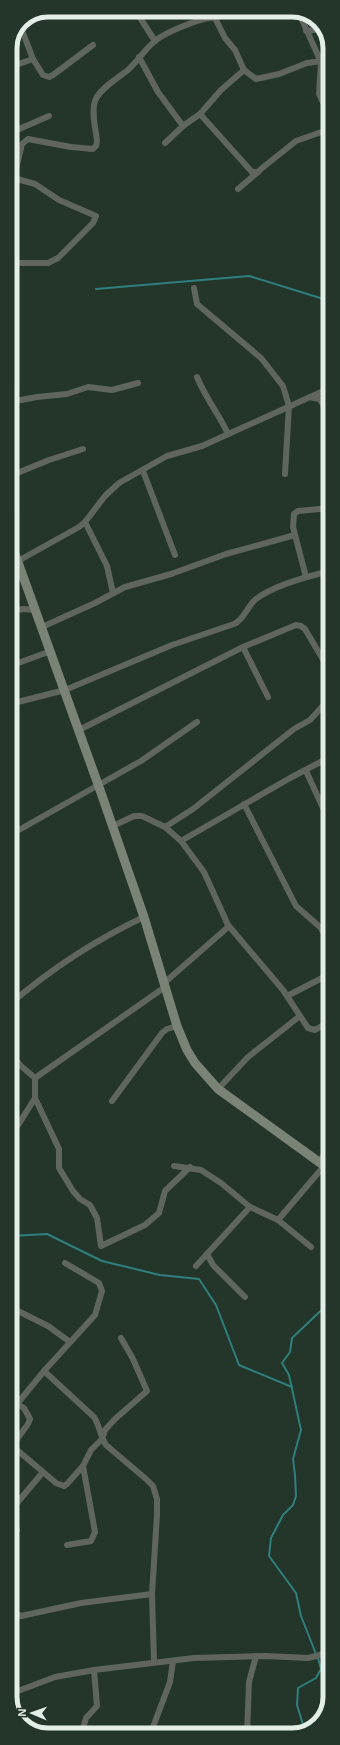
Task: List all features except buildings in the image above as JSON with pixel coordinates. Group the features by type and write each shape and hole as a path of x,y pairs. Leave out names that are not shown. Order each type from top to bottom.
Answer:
{"main road":[{"path":"17,562 36,610 99,787 144,917 177,1026 187,1050 195,1063 218,1089 323,1165"}],"street":[{"path":"140,17 155,40"},
{"path":"28,139 71,147 93,149 96,146 97,141 94,102 97,97 128,70 155,40 191,24 212,17 216,20 225,38 235,50 244,70 250,76 261,79 296,69 308,63 321,62"},
{"path":"301,18 321,62 319,94 323,102"},
{"path":"306,31 317,30"},
{"path":"22,31 33,59 43,75 49,77 70,63 93,44"},
{"path":"139,57 158,92 183,126"},
{"path":"17,65 33,59"},
{"path":"165,143 183,126 200,114 221,90 244,70"},
{"path":"200,114 248,168 252,172 258,172"},
{"path":"17,130 49,116"},
{"path":"23,127 28,139"},
{"path":"238,189 296,141 323,131"},
{"path":"17,160 22,144 28,139"},
{"path":"17,179 35,184 59,200 96,216 93,223 58,258 48,263 17,263"},
{"path":"194,288 198,304 246,345 266,365 283,386 289,406 286,474"},
{"path":"197,377 206,397 228,434"},
{"path":"17,401 67,394 88,386 112,390 138,383"},
{"path":"17,554 85,522 113,488 119,483 166,456 202,446 323,391"},
{"path":"310,397 319,399 323,404"},
{"path":"17,473 49,460 83,449"},
{"path":"142,471 175,555"},
{"path":"306,577 295,535 293,518 296,512 323,509"},
{"path":"85,522 108,566 113,592"},
{"path":"42,627 95,603 113,592 125,587 161,577 226,554 295,535"},
{"path":"17,702 64,690 166,648 239,622 257,598 306,577 323,573"},
{"path":"17,610 23,609 36,610"},
{"path":"79,730 243,647 296,625 305,629 323,660"},
{"path":"243,647 268,697"},
{"path":"17,663 50,651"},
{"path":"165,827 194,809 294,729 310,720 323,706"},
{"path":"17,831 99,787 141,762 197,722"},
{"path":"181,841 244,804 323,761"},
{"path":"306,771 323,808"},
{"path":"244,804 296,906 320,927 323,932"},
{"path":"112,826 134,816 142,816 165,827 181,841 204,872 228,925 287,996 300,1016 312,1030 323,1025"},
{"path":"17,999 48,975 120,928 144,917"},
{"path":"35,1078 165,985 227,928 228,925"},
{"path":"287,996 323,978"},
{"path":"218,1089 251,1054 300,1016"},
{"path":"112,1101 162,1033 167,1028 177,1026"},
{"path":"17,1061 35,1078 35,1098 59,1149 60,1168 73,1190 80,1199 90,1205 97,1218 101,1246 145,1225 159,1213 165,1191 190,1167"},
{"path":"17,1127 35,1098"},
{"path":"174,1166 190,1167 201,1170 221,1183 250,1207 278,1220 311,1247"},
{"path":"278,1220 323,1167"},
{"path":"196,1266 250,1207"},
{"path":"207,1254 213,1265 245,1297"},
{"path":"17,1438 28,1424 30,1419 28,1414 17,1404 44,1371 95,1315 102,1292 100,1283 65,1263"},
{"path":"17,1310 48,1326 70,1342"},
{"path":"17,1450 56,1483 64,1486 82,1466 91,1450 102,1439 105,1430 115,1419 147,1391 134,1359 121,1338"},
{"path":"44,1371 94,1417 98,1423 102,1439 116,1454 146,1479 155,1491 157,1515 152,1594 154,1662"},
{"path":"67,1545 91,1541 95,1532 82,1466"},
{"path":"17,1503 42,1472"},
{"path":"17,1614 21,1616 81,1603 152,1594"},
{"path":"17,1692 55,1677 154,1662 194,1658 256,1656 313,1657 323,1654"},
{"path":"248,1728 249,1682 256,1656"},
{"path":"153,1728 168,1690 173,1661"},
{"path":"83,1728 86,1718 97,1706 94,1670"}],"waterway":[{"path":"96,289 249,276 323,299"},
{"path":"17,1236 47,1234 102,1261 160,1275 199,1279 216,1305 239,1365 292,1387"},
{"path":"316,1654 301,1616 296,1593 269,1556 271,1538 283,1515 293,1505 296,1496 293,1459 301,1430 289,1375 282,1363 290,1352 292,1338 323,1309"},
{"path":"303,1726 297,1705 298,1688 316,1678 321,1669 318,1658"}]}
